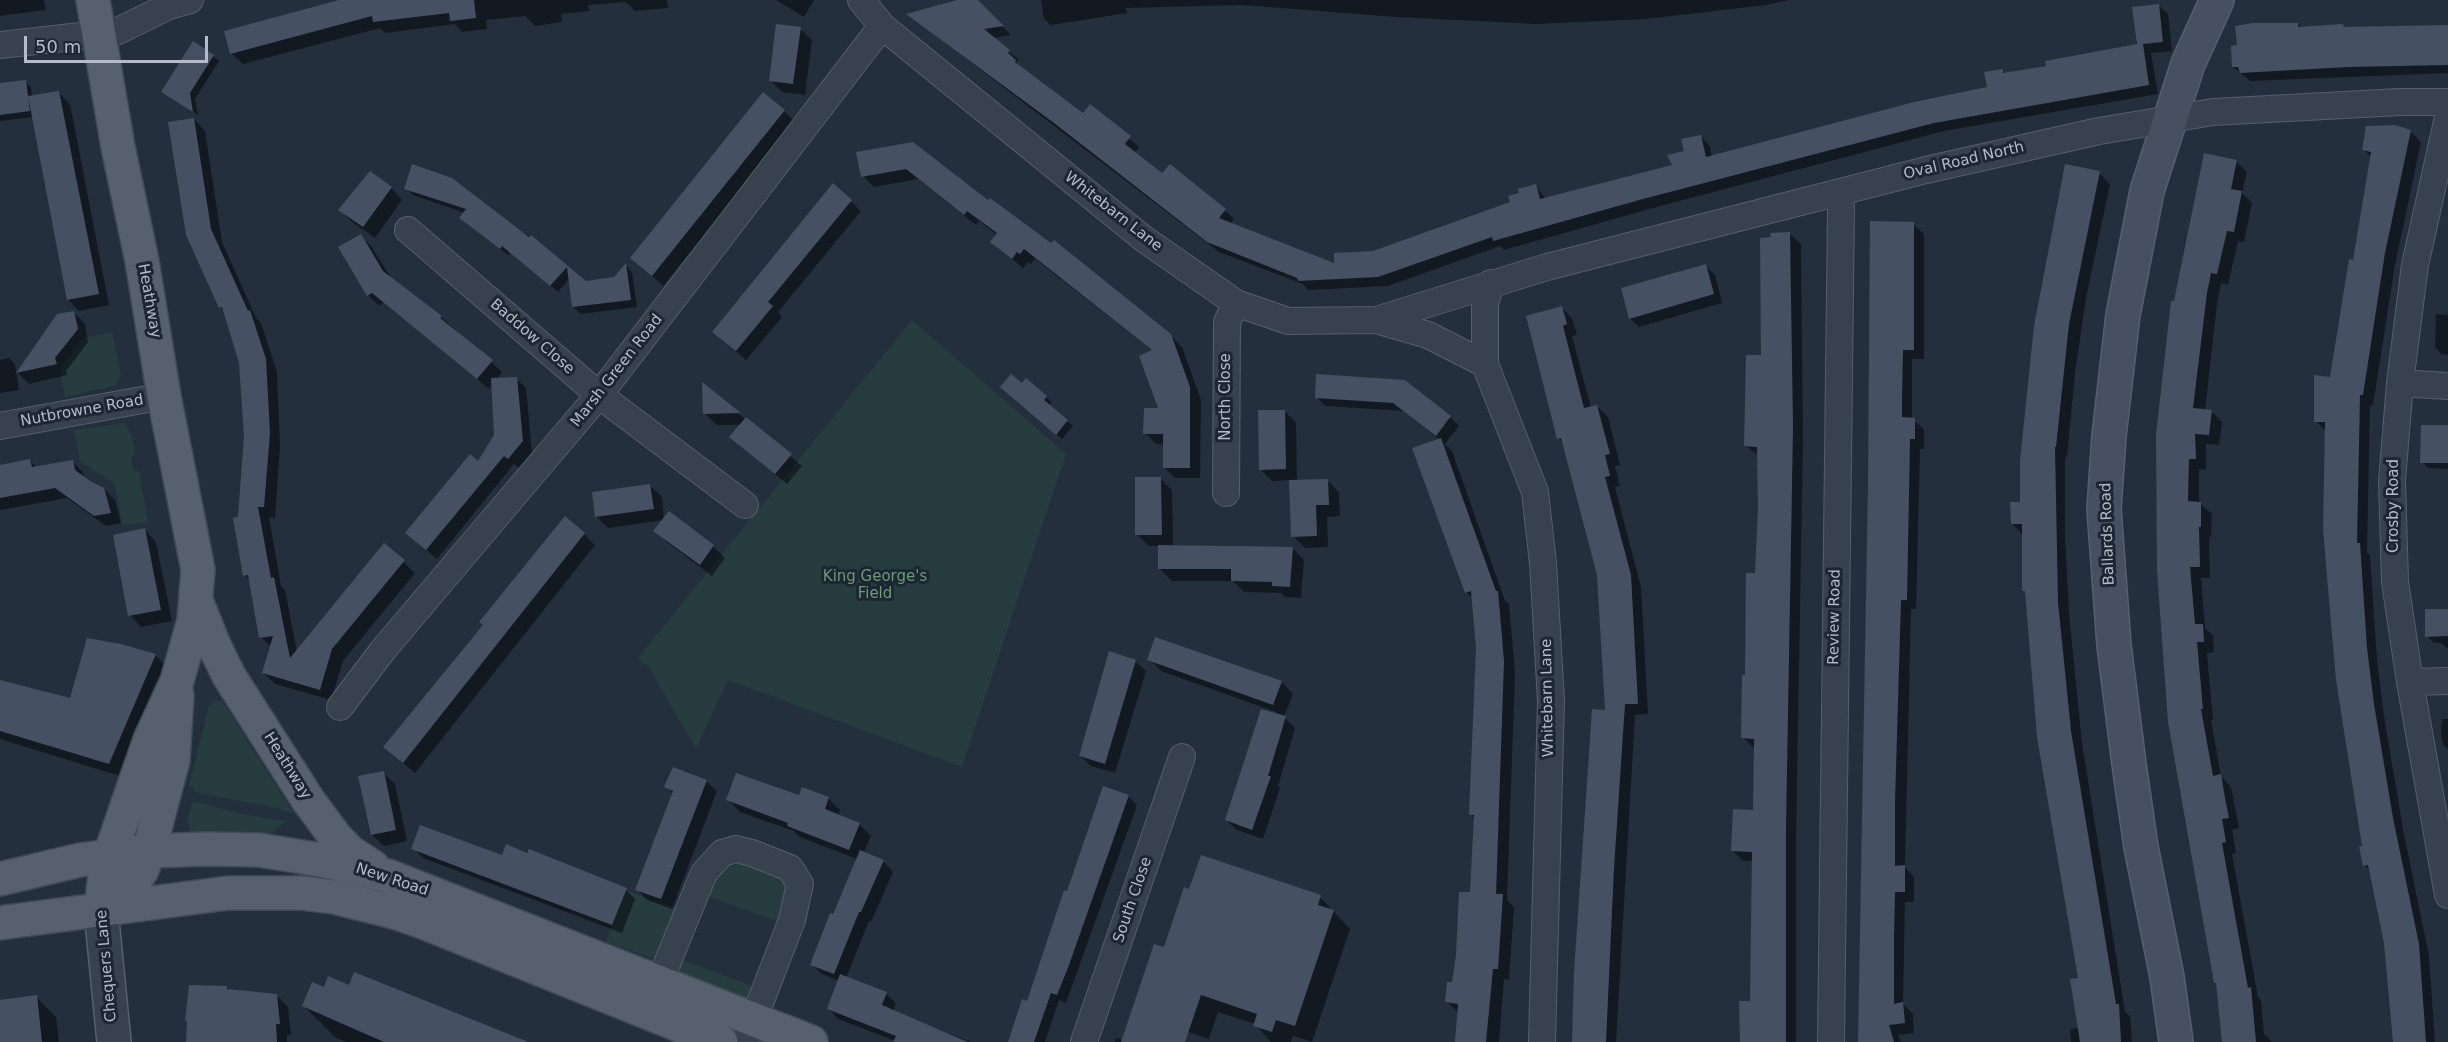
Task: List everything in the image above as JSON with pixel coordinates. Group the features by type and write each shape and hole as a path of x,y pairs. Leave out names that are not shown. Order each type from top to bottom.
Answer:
{"main road":[{"name":"Heathway","path":"93,0 118,147 142,261 164,396 198,570 197,603 177,681 150,740 110,855"},
{"name":"Ballards Road","path":"2176,1042 2167,977 2140,847 2114,645 2104,509 2109,436 2123,315 2147,191 2188,64 2217,0"},
{"name":"Heathway","path":"197,603 229,676 325,825 350,852 388,876"},
{"name":"Heathway","path":"101,910 117,900 131,886 142,870 149,851 173,760 177,681"},
{"name":"New Road","path":"0,879 80,860 149,851 259,850 321,860 388,876 660,981 750,1031 811,1042"},
{"name":"Chequers Lane","path":"101,910 105,874 110,855"},
{"name":"New Road","path":"0,923 228,893 301,893 334,897 423,922 721,1042"}],"street":[{"path":"0,45 116,32 169,6 190,0"},
{"name":"Whitebarn Lane","path":"861,0 882,26 1144,239 1236,303 1288,321 1376,320 1428,334 1485,364"},
{"name":"Marsh Green Road","path":"340,707 383,650 599,395 882,26"},
{"name":"Oval Road North","path":"1491,283 2013,149 2172,118 2242,110 2448,102"},
{"name":"Crosby Road","path":"2448,117 2415,265 2400,383 2392,482 2395,582 2410,682 2448,895"},
{"name":"Review Road","path":"1831,1042 1841,207 1838,193"},
{"name":"Baddow Close","path":"408,230 599,395 745,505"},
{"name":"Whitebarn Lane","path":"1376,320 1491,283"},
{"name":"Whitebarn Lane","path":"1491,283 1485,304 1485,364 1535,492 1543,564 1551,701 1542,1042"},
{"name":"North Close","path":"1226,493 1227,322 1236,303"},
{"path":"2400,383 2448,386"},
{"name":"Nutbrowne Road","path":"0,426 164,396"},
{"path":"2410,682 2448,681"},
{"name":"South Close","path":"1084,1042 1182,758"},
{"path":"646,1012 704,873 722,853 736,849 790,868 800,884 792,920 750,1031"},
{"name":"Chequers Lane","path":"101,910 114,1042"}],"green space":[{"name":"King George's Field","path":"912,320 1066,454 962,767 728,680 696,749 648,666 637,659"},
{"path":"112,332 121,374 117,385 65,397 60,369 81,339"},
{"path":"126,423 132,437 135,454 131,457 133,470 139,471 148,522 122,525 115,484 80,461 74,430"},
{"path":"216,700 222,701 294,814 277,808 194,792 194,788 189,786 209,706"},
{"path":"193,801 242,814 286,821 265,839 195,836 187,821"},
{"path":"749,862 776,873 783,883 789,895 782,923 705,895 718,868"},
{"path":"625,890 676,908 657,960 606,942"},
{"path":"683,960 755,987 746,1010 674,983"}],"building":[{"path":"339,0 474,0 476,18 450,21 449,13 373,22 372,16 230,54 224,31"},
{"path":"957,0 978,0 1004,26 984,29 1010,50 1008,53 1016,60 1015,62 1083,113 1090,104 1131,136 1125,144 1162,173 1170,164 1226,209 1219,218 1334,263 1334,253 1373,251 1510,202 1508,196 1519,193 1518,189 1536,184 1540,199 1672,165 1667,155 1684,151 1681,139 1701,135 1706,157 1914,102 1987,87 1984,72 2003,69 2003,73 2046,66 2045,61 2137,44 2132,7 2159,4 2163,42 2143,44 2149,85 1934,123 1643,199 1493,241 1492,237 1378,277 1298,281 1297,278 1207,242 1054,123 906,14"},
{"path":"2253,23 2298,23 2298,27 2343,24 2344,27 2448,25 2448,65 2348,67 2240,73 2238,67 2232,67 2231,46 2237,45 2235,26"},
{"path":"776,24 801,27 793,84 769,81"},
{"path":"193,41 214,55 190,93 193,112 161,92"},
{"path":"26,80 30,111 0,115 0,83"},
{"path":"59,91 99,294 67,300 28,96"},
{"path":"763,92 785,110 652,276 630,258"},
{"path":"194,118 211,229 248,311 250,310 266,359 270,433 264,507 258,507 271,578 274,577 290,658 384,543 405,560 332,649 320,690 262,673 273,636 259,638 248,575 243,576 233,518 238,517 244,436 239,363 222,307 219,308 186,235 168,122"},
{"path":"2395,125 2411,130 2385,253 2363,395 2360,395 2357,543 2360,543 2367,648 2374,704 2393,818 2419,944 2426,1042 2393,1042 2384,943 2368,865 2363,866 2359,846 2362,846 2336,680 2323,530 2325,422 2314,422 2314,375 2330,377 2349,259 2353,260 2371,152 2362,150 2366,126"},
{"path":"913,142 988,200 990,198 1051,243 1054,240 1171,334 1190,387 1190,468 1163,468 1163,434 1143,434 1144,408 1158,408 1139,356 1152,350 1024,249 1020,254 1017,252 1012,259 990,242 997,233 967,211 964,215 906,169 861,177 856,152"},
{"path":"2204,153 2237,160 2231,189 2242,191 2234,232 2227,231 2217,274 2211,273 2207,293 2193,408 2212,410 2209,435 2195,434 2196,459 2189,459 2188,501 2201,502 2200,567 2190,567 2195,624 2203,624 2204,642 2197,642 2203,709 2201,709 2213,776 2221,774 2229,818 2222,819 2226,842 2222,843 2248,988 2251,987 2256,1042 2222,1042 2216,983 2214,983 2168,722 2157,570 2156,435 2171,301 2174,301"},
{"path":"412,164 452,178 529,237 531,235 586,281 614,277 626,263 631,300 572,307 567,267 550,286 502,246 500,249 459,218 466,209 404,189"},
{"path":"2065,164 2100,171 2069,324 2055,447 2058,602 2071,731 2116,1004 2119,1004 2121,1042 2080,1042 2070,979 2078,978 2037,737 2025,591 2022,591 2022,524 2011,524 2010,502 2020,502 2020,461 2034,326"},
{"path":"370,171 392,187 363,227 338,210"},
{"path":"833,183 852,200 768,302 773,306 736,351 712,332"},
{"path":"1870,221 1914,222 1914,350 1903,350 1902,417 1915,418 1915,439 1910,439 1907,600 1901,600 1895,802 1895,866 1905,865 1905,892 1895,892 1894,1004 1903,1002 1905,1023 1889,1025 1894,1042 1858,1042 1868,486"},
{"path":"1790,232 1793,427 1786,828 1786,1042 1740,1042 1739,1001 1750,1001 1752,852 1731,851 1733,809 1753,810 1754,739 1741,738 1742,675 1745,675 1746,573 1755,573 1758,506 1757,447 1744,446 1746,355 1761,355 1760,238 1771,237 1770,233"},
{"path":"361,234 383,271 442,316 440,318 493,360 477,379 372,293 367,296 338,247"},
{"path":"1706,264 1714,294 1629,319 1621,288"},
{"path":"1562,306 1567,324 1563,326 1584,408 1597,405 1610,454 1605,455 1610,476 1605,477 1631,575 1638,704 1625,704 1606,1042 1572,1042 1574,972 1592,709 1605,710 1597,575 1561,438 1557,439 1526,316"},
{"path":"74,311 78,329 55,358 57,364 16,373 57,314"},
{"path":"1011,374 1022,383 1026,378 1047,396 1044,400 1068,420 1056,435 1000,387"},
{"path":"1316,374 1405,380 1451,416 1436,436 1393,403 1315,398"},
{"path":"517,377 523,441 508,459 504,456 426,550 405,533 470,454 478,461 494,435 491,378"},
{"path":"702,382 741,413 703,414"},
{"path":"1258,410 1285,410 1286,469 1259,470"},
{"path":"746,417 792,454 775,474 729,437"},
{"path":"2421,425 2448,425 2448,463 2420,463"},
{"path":"1441,438 1496,591 1498,591 1504,661 1496,894 1503,894 1498,969 1493,969 1486,1042 1455,1042 1458,1004 1445,1002 1447,982 1452,982 1456,955 1459,892 1470,892 1474,815 1469,815 1476,648 1471,591 1465,593 1412,448"},
{"path":"30,459 32,467 73,460 75,470 104,488 111,513 94,516 55,488 0,498 0,465"},
{"path":"1135,477 1161,477 1162,535 1135,535"},
{"path":"1328,479 1329,505 1316,505 1317,536 1291,537 1289,480"},
{"path":"650,484 654,509 595,517 592,492"},
{"path":"669,511 714,545 700,565 653,531"},
{"path":"565,516 585,533 403,763 383,747 483,625 479,622"},
{"path":"145,528 161,610 128,616 113,535"},
{"path":"1158,545 1293,547 1290,587 1272,586 1272,582 1231,581 1231,569 1158,569"},
{"path":"2425,609 2448,609 2448,636 2425,637"},
{"path":"1155,637 1282,681 1273,705 1147,660"},
{"path":"87,638 121,644 156,654 109,764 0,731 0,680 70,698"},
{"path":"1109,651 1136,660 1105,764 1079,756"},
{"path":"1261,709 1286,716 1268,776 1271,776 1252,830 1225,820"},
{"path":"673,767 707,780 661,899 635,890 673,791 664,787"},
{"path":"384,771 396,830 371,835 358,776"},
{"path":"736,773 799,795 802,787 829,797 825,809 860,823 849,850 787,826 788,823 726,800"},
{"path":"1103,786 1129,795 1069,965 1057,995 1051,993 1034,1042 1008,1042 1022,999 1027,1001 1064,890 1067,891"},
{"path":"420,825 502,855 506,844 527,853 529,849 627,888 612,925 411,849"},
{"path":"860,850 884,860 861,912 859,912 834,974 810,965 830,913 833,914"},
{"path":"1201,855 1321,895 1318,905 1334,910 1295,1026 1276,1020 1272,1032 1253,1026 1257,1014 1201,995 1185,1042 1121,1042 1154,944 1164,947 1184,887 1189,889"},
{"path":"354,972 526,1042 384,1042 302,1006 312,982 324,987 328,976 349,985"},
{"path":"840,974 887,992 882,1005 968,1042 893,1042 896,1036 827,1009"},
{"path":"189,985 227,986 227,989 277,994 280,1024 276,1024 277,1042 186,1042 187,1021 185,1021"},
{"path":"37,995 42,1042 0,1042 0,1000"}]}
